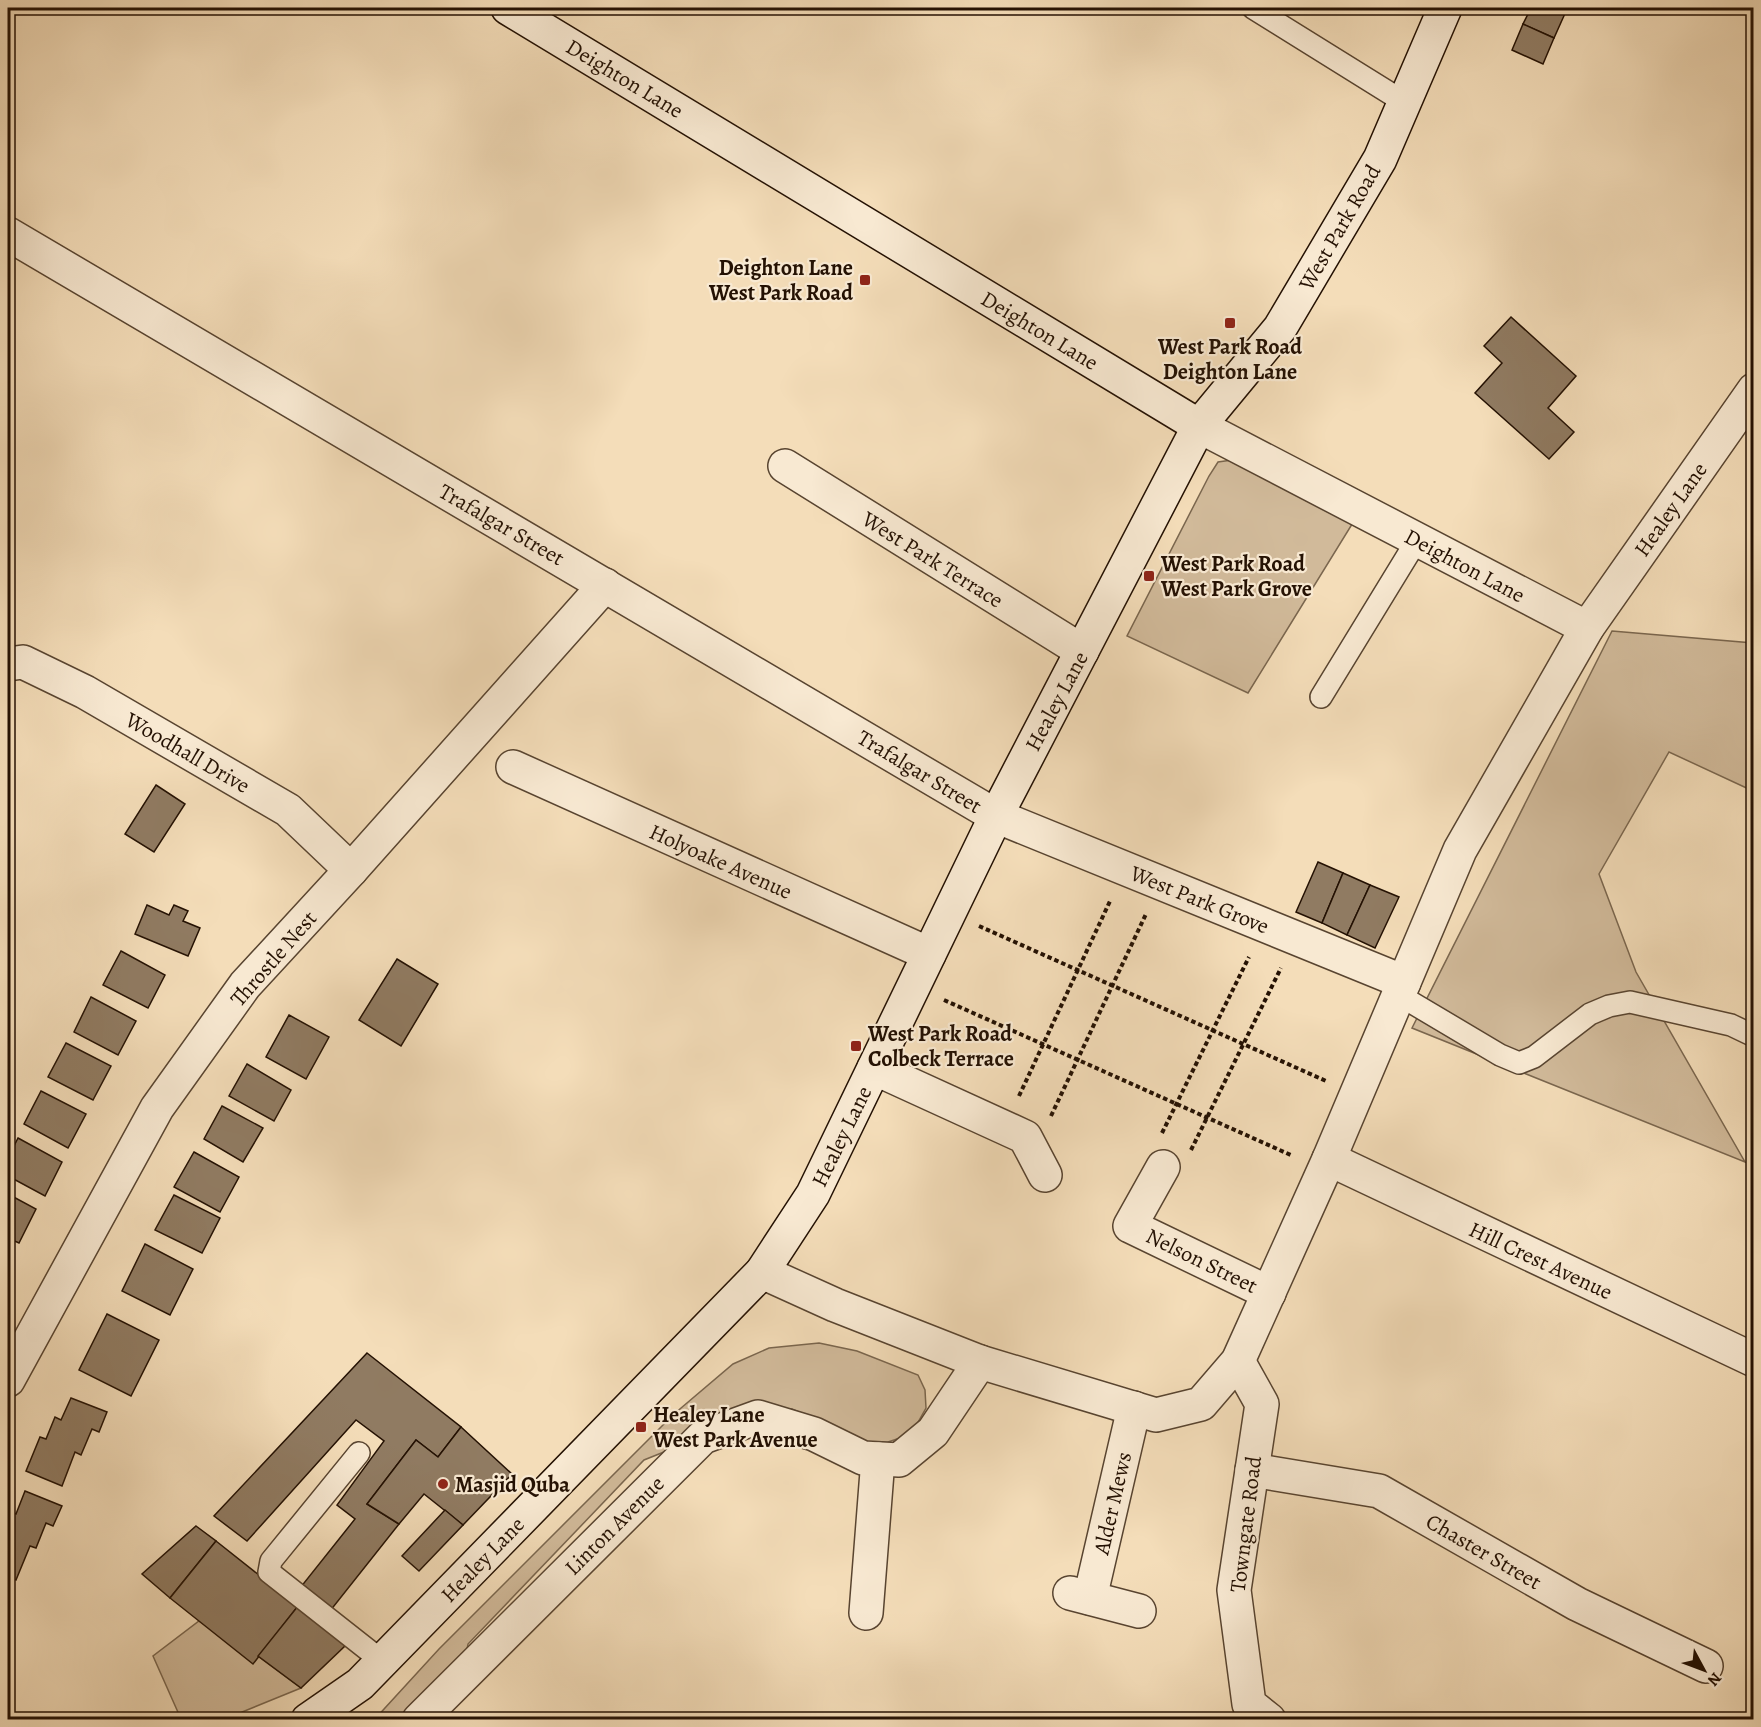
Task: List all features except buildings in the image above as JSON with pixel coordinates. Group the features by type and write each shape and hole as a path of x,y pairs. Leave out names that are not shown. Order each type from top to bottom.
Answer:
{"street":[{"name":"Deighton Lane","path":"508,8 1199,426 1587,628"},
{"name":"West Park Road","path":"1199,426 1280,328 1380,159 1445,8"},
{"name":"Trafalgar Street","path":"8,234 996,816"},
{"name":"Healey Lane","path":"762,1272 835,1305 980,1362 1156,1415 1201,1404 1238,1361 1327,1165 1460,850 1587,628 1754,390"},
{"name":"Healey Lane","path":"308,1719 360,1684 762,1272 813,1194 996,816 1199,426"},
{"name":"West Park Terrace","path":"785,466 1082,651"},
{"name":"Throstle Nest","path":"8,1380 157,1108 245,985 351,870 605,585"},
{"name":"Woodhall Drive","path":"8,664 23,662 85,692 288,810 351,870"},
{"name":"Holyoake Avenue","path":"513,767 929,954"},
{"name":"West Park Grove","path":"996,816 1296,938 1401,988"},
{"path":"874,1068 1015,1132 1046,1175"},
{"name":"Hill Crest Avenue","path":"1327,1165 1754,1360"},
{"name":"Nelson Street","path":"1163,1167 1130,1226 1269,1293"},
{"name":"Towngate Road","path":"1238,1361 1262,1404 1233,1590 1249,1704 1269,1719"},
{"name":"Linton Avenue","path":"419,1719 703,1437 758,1417 814,1434 863,1458 899,1460 933,1432 980,1362"},
{"name":"Alder Mews","path":"1134,1408 1080,1596 1139,1611"},
{"path":"866,1613 878,1459"},
{"name":"Chaster Street","path":"1252,1470 1379,1491 1578,1604 1706,1666"}],"lane":[{"path":"1253,8 1404,102"},
{"path":"1321,697 1417,540"},
{"path":"1401,988 1500,1055 1520,1062 1534,1057 1590,1014 1609,1006 1630,1002 1731,1024 1754,1035"},
{"path":"359,1453 271,1561 269,1572 382,1661"}],"path":[{"path":"1015,1132 1043,1045 1125,868"},
{"path":"1015,1132 1048,1122 1160,883"},
{"path":"949,913 1357,1094"},
{"path":"1265,925 1157,1144 1163,1167 1184,1163 1296,938"},
{"path":"914,986 1207,1118 1327,1165"}],"shaded area":[{"path":"1239,459 1354,521 1248,693 1127,636 1209,476 1218,462"},
{"path":"1612,631 1753,643 1753,791 1669,752 1599,874 1636,972 1745,1162 1412,1028"},
{"path":"819,1343 857,1351 918,1375 925,1390 926,1408 917,1424 903,1437 888,1442 869,1443 792,1409 758,1407 679,1446 644,1460 468,1644 464,1665 404,1719 374,1720 439,1649 674,1414 733,1364 769,1348"},
{"path":"199,1621 258,1656 301,1688 225,1719 181,1719 153,1656"}],"place":[{"name":"Deighton Lane West Park Road","path":"865,280"},
{"name":"West Park Road Deighton Lane","path":"1230,323"},
{"name":"West Park Road West Park Grove","path":"1149,576"},
{"name":"West Park Road Colbeck Terrace","path":"856,1046"},
{"name":"Healey Lane West Park Avenue","path":"641,1427"},
{"name":"Masjid Quba","path":"443,1484"}]}
